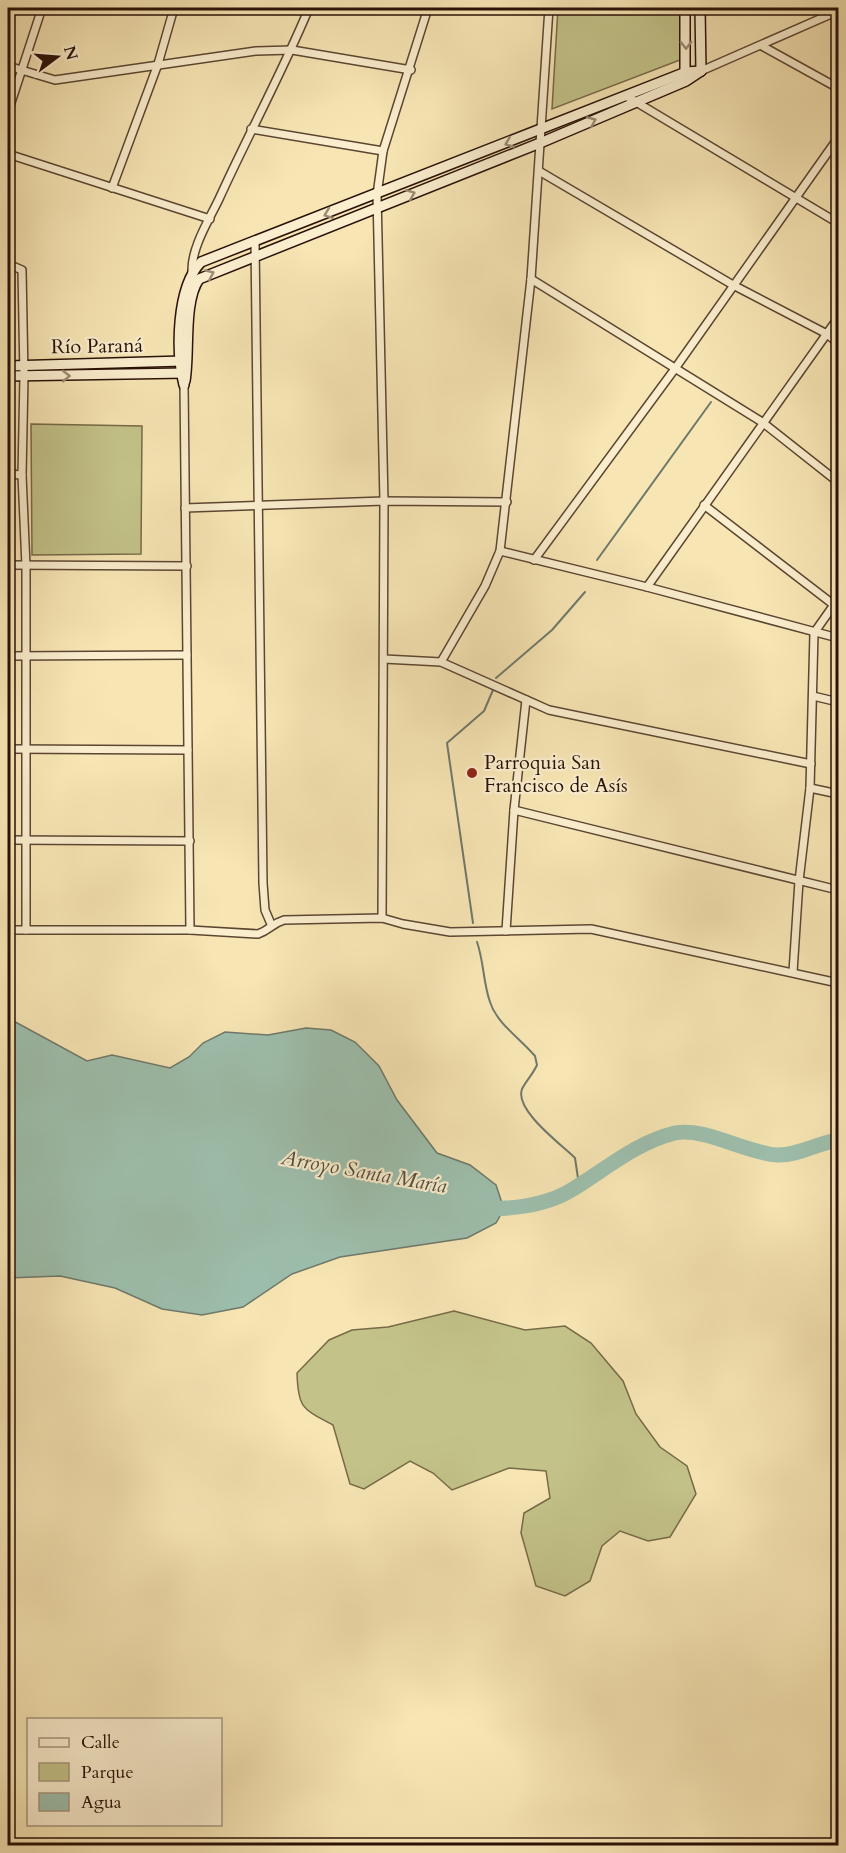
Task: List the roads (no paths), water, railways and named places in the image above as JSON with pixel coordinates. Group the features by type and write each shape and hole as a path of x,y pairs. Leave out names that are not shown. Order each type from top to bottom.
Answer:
{"street":[{"path":"8,112 42,8"},
{"path":"112,189 158,64 174,8"},
{"path":"190,930 187,566 181,318 192,263 210,219 251,129 292,50 309,8"},
{"path":"382,918 384,501 377,195 383,151 411,70 429,8"},
{"path":"441,662 485,586 500,551 531,279 549,8"},
{"path":"685,77 686,8"},
{"path":"700,8 701,71"},
{"path":"192,272 201,262 255,243 626,96 701,71 762,46 830,11 838,11"},
{"path":"762,46 838,88"},
{"path":"8,66 55,80 255,51 292,50 411,70"},
{"path":"183,361 193,287 199,279 209,273 540,142 635,102 685,77"},
{"path":"626,96 838,223"},
{"path":"251,129 383,151"},
{"path":"534,560 674,370 838,138"},
{"path":"8,154 210,219"},
{"path":"539,171 733,285 827,334 838,344"},
{"path":"255,243 262,883 265,910 271,924"},
{"path":"8,264 22,270 24,366 22,475 26,566 26,930"},
{"path":"531,279 674,370 762,422 838,482"},
{"path":"648,587 762,422 838,318"},
{"name":"Río Paraná","path":"8,366 183,361"},
{"name":"Río Paraná","path":"8,376 184,373"},
{"path":"8,474 22,475"},
{"path":"185,508 259,508 384,501 507,502"},
{"path":"704,506 836,602 813,633 810,788 799,881 793,972"},
{"path":"500,551 648,587 838,638"},
{"path":"8,565 187,566"},
{"path":"8,656 187,656"},
{"path":"384,660 441,662 549,710 811,764"},
{"path":"813,696 838,702"},
{"path":"506,931 514,810 526,700"},
{"path":"8,749 189,750"},
{"path":"810,788 838,794"},
{"path":"514,810 838,890"},
{"path":"8,840 190,841"},
{"path":"8,930 190,930 258,934 265,931 271,924 306,919 382,918 435,931 591,929 838,983"}],"water":[{"path":"8,1018 87,1061 112,1055 170,1068 189,1057 203,1043 225,1032 268,1035 306,1028 331,1030 355,1042 379,1066 397,1100 437,1153 470,1165 496,1185 504,1209 496,1223 467,1238 340,1257 292,1274 243,1307 202,1315 162,1309 115,1288 60,1276 8,1278"}],"waterway":[{"path":"597,560 711,402"},
{"path":"496,678 552,630 585,592"},
{"path":"473,923 447,743 484,711 493,690"},
{"path":"477,942 493,1010 535,1056 537,1065 522,1089 521,1097 525,1107 532,1117 575,1158 579,1185"},
{"name":"Arroyo Santa María","path":"484,1209 527,1206 548,1201 568,1192 646,1143 675,1133 699,1134 777,1155 792,1154 838,1140"}],"place":[{"name":"Parroquia San Francisco de Asís","path":"472,773"}]}
